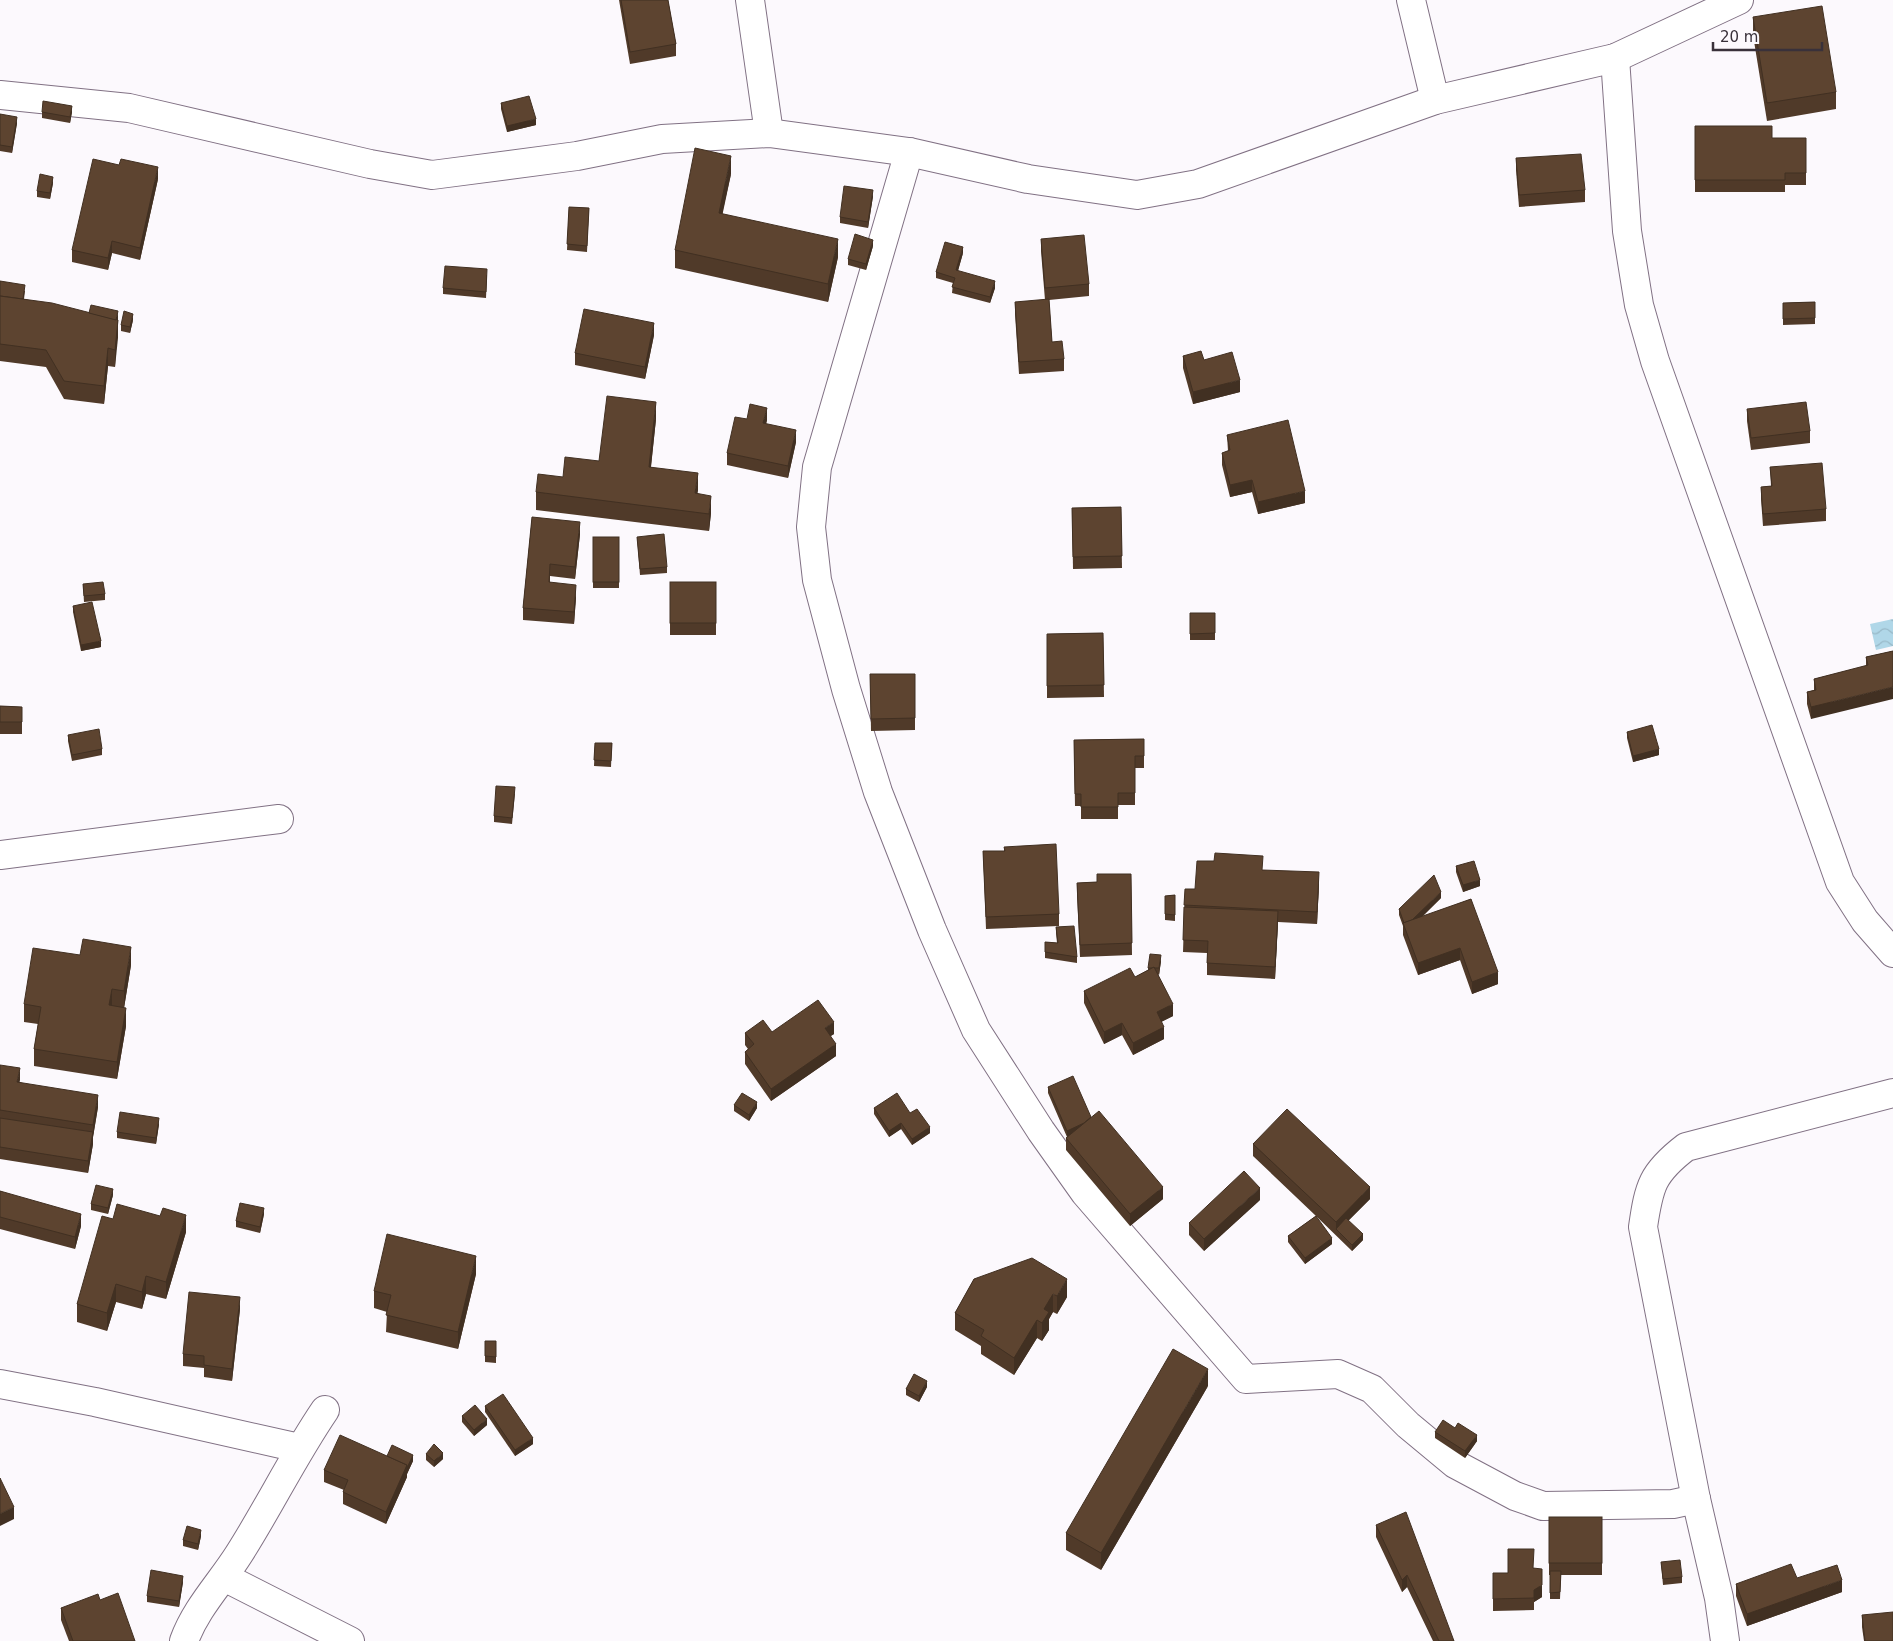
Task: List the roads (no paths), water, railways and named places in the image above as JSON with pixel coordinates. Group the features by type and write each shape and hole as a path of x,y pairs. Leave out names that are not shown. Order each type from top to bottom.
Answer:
{"street":[{"path":"750,0 769,133"},
{"path":"1411,0 1435,100"},
{"path":"0,95 129,108 370,164 432,175 577,156 662,139 769,133 909,152 1028,179 1136,195 1198,184 1435,100 1615,58 1739,0"},
{"path":"1615,58 1627,230 1639,305 1655,361 1840,882 1865,921 1893,953"},
{"path":"909,152 817,467 812,527 817,580 846,689 878,792 932,930 976,1030 1041,1131 1085,1193 1246,1379 1338,1374 1372,1389 1408,1425 1455,1464 1515,1496 1543,1506 1673,1504 1696,1499"},
{"path":"0,855 279,819"},
{"path":"1725,1641 1719,1598 1696,1499 1643,1227 1649,1188 1665,1163 1686,1147 1893,1093"},
{"path":"0,1384 95,1402 299,1448"},
{"path":"184,1641 203,1601 224,1577 239,1554 299,1448 325,1410"},
{"path":"224,1577 350,1641"}],"water":[{"path":"1893,619 1893,646 1876,650 1870,624"}]}
